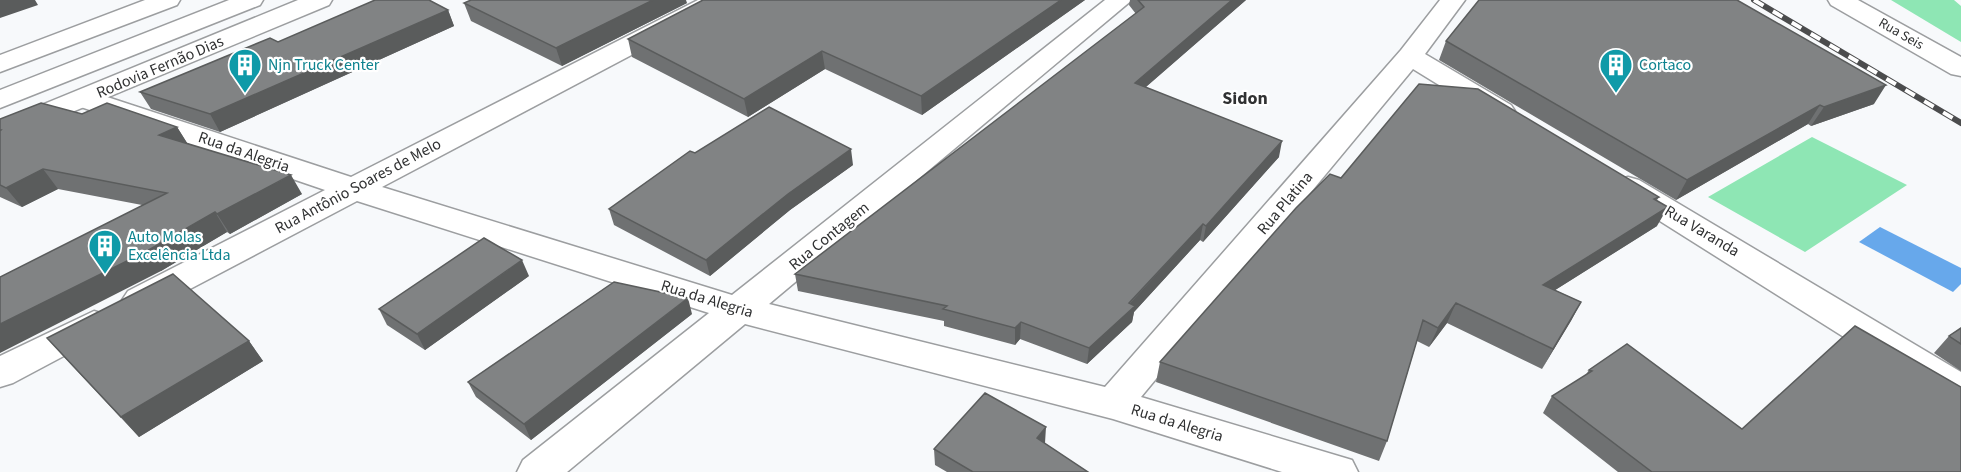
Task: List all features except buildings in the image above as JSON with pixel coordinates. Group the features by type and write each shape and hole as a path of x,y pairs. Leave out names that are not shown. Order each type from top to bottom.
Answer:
{"main road":[{"path":"0,64 168,0"},
{"name":"Rodovia Fernão Dias","path":"0,100 251,0"},
{"name":"Rodovia Fernão Dias","path":"0,133 320,0"},
{"name":"Rua Antônio Soares de Melo","path":"0,373 351,188 717,0"},
{"name":"Rua Contagem","path":"538,472 1120,0"},
{"name":"Rua Platina","path":"1113,404 1410,56 1453,0"},
{"name":"Rua Seis","path":"1840,0 1961,68"},
{"path":"1410,56 1530,128"},
{"name":"Rua da Alegria","path":"85,99 351,188 737,309 1113,404 1331,471"},
{"name":"Rua Varanda","path":"1600,170 1961,392"}],"green space":[{"path":"1891,0 1954,0 1961,6 1961,42"},
{"path":"1812,137 1907,185 1805,252 1708,197"}],"water":[{"path":"1880,227 1961,268 1961,284 1953,292 1859,242"}],"railway":[{"path":"1754,0 1961,123"}],"place":[{"name":"Njn Truck Center","path":"245,94"},
{"name":"Cortaco","path":"1616,94"},
{"name":"Auto Molas Excelência Ltda","path":"105,275"}],"district":[{"name":"Sidon","path":"1245,98"}]}
